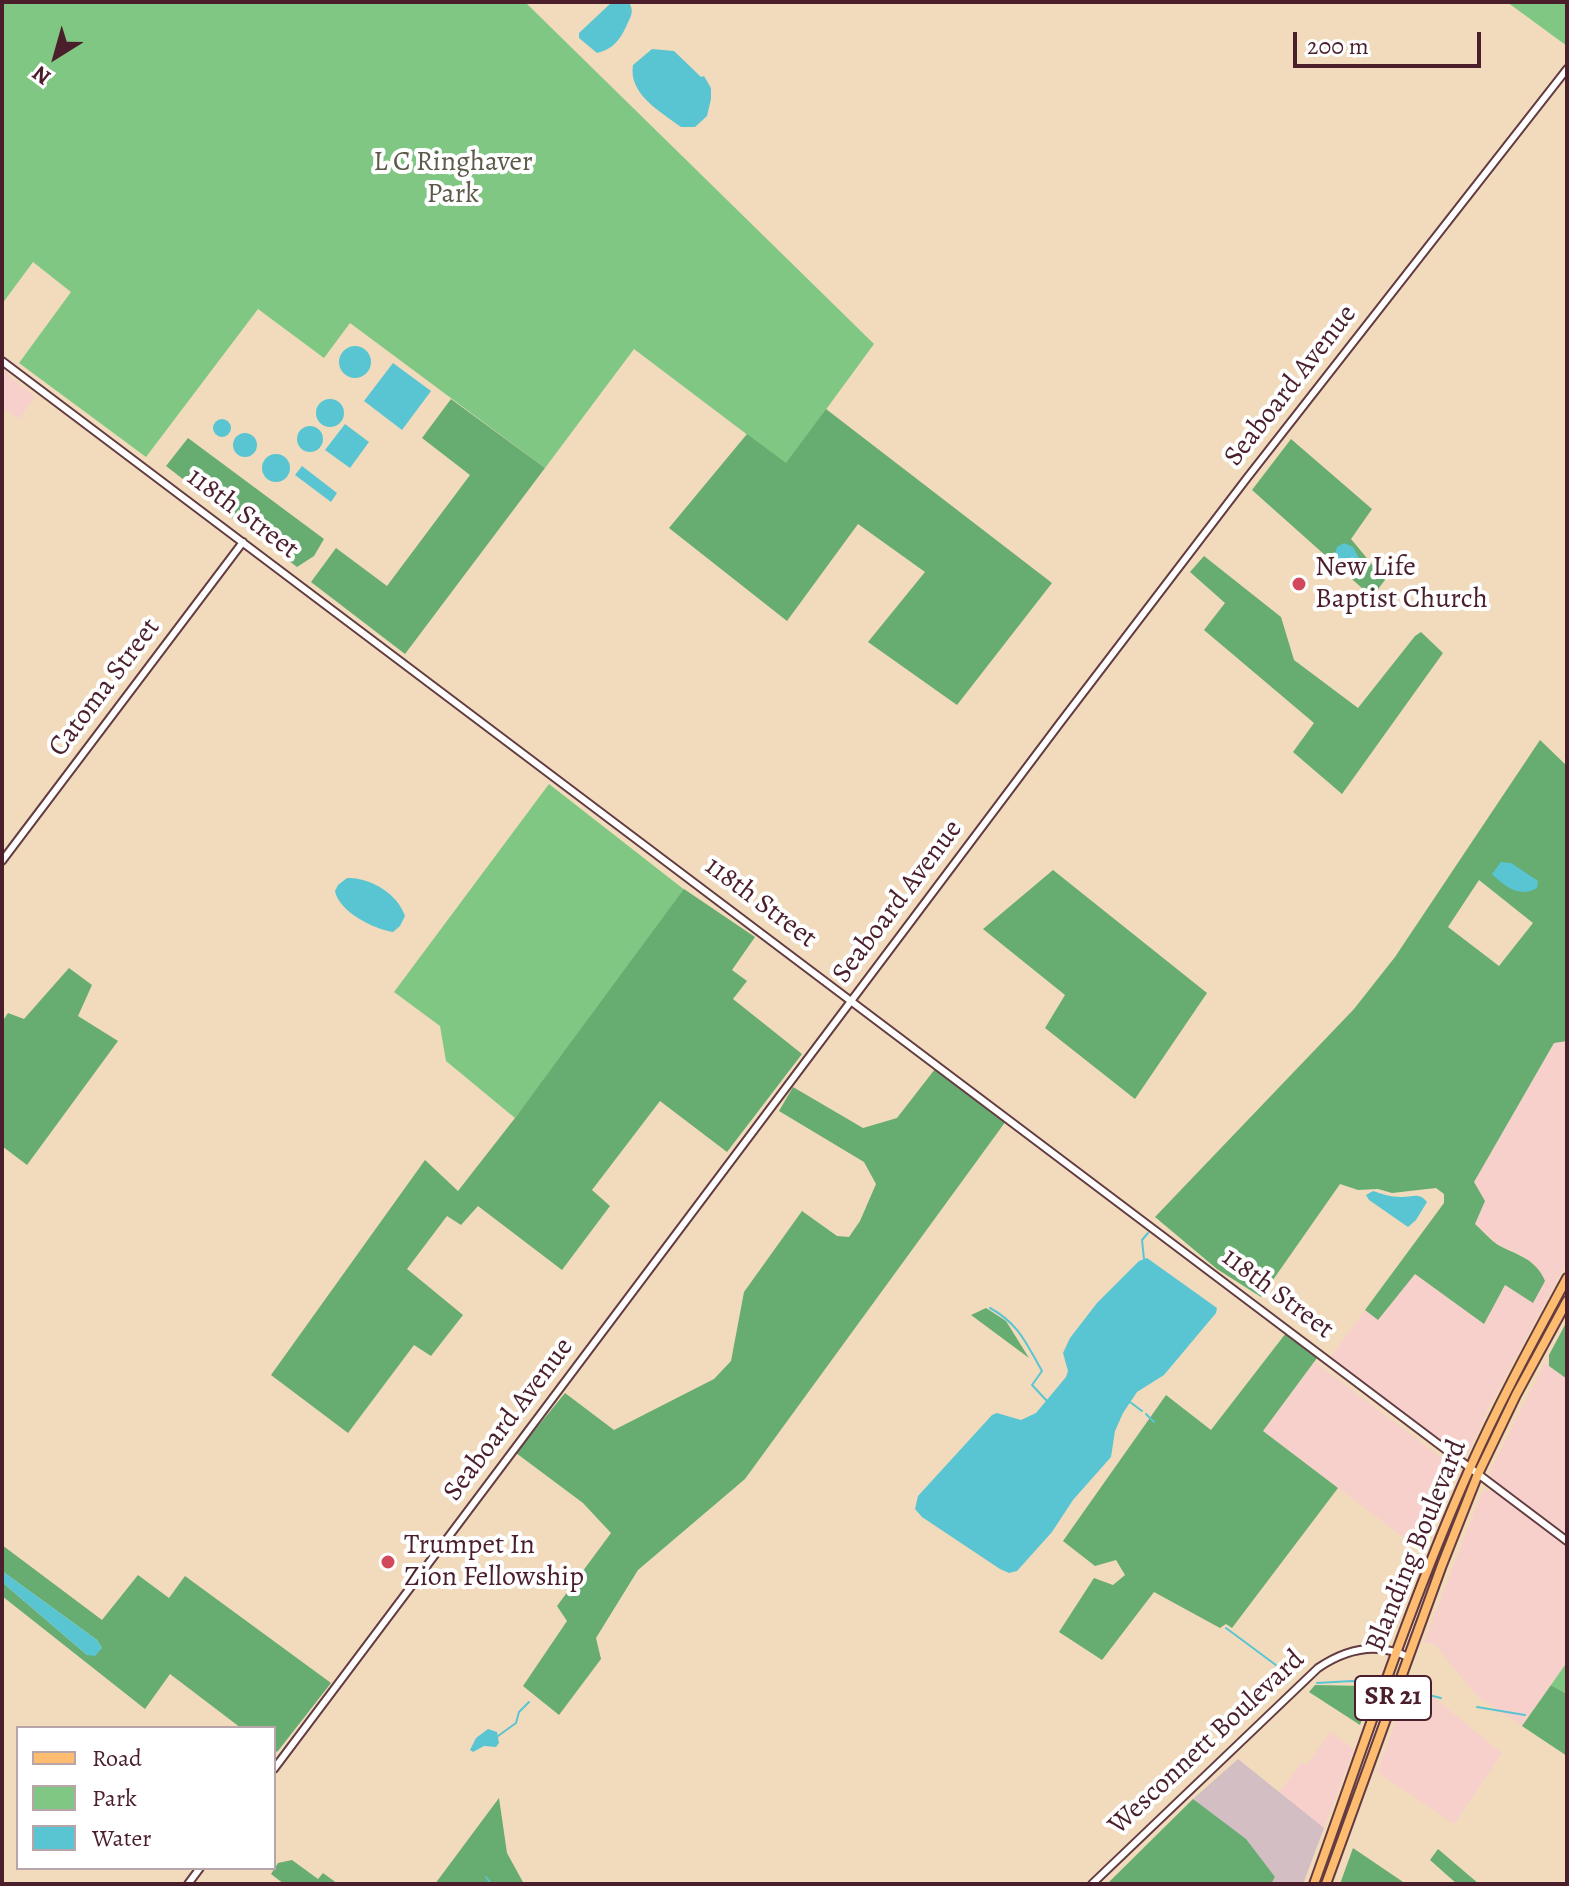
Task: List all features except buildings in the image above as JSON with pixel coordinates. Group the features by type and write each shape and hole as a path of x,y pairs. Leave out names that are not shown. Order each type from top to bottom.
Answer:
{"main road":[{"name":"Blanding Boulevard","path":"1314,1884 1398,1652 1470,1468 1507,1389 1567,1278"},
{"name":"Blanding Boulevard","path":"1326,1884 1478,1474 1567,1301"}],"street":[{"name":"Seaboard Avenue","path":"276,1766 1197,544 1567,69"},
{"name":"118th Street","path":"2,361 1567,1541"},
{"name":"Catoma Street","path":"2,861 243,542"},
{"name":"Wesconnett Boulevard","path":"1092,1884 1318,1668 1359,1649 1389,1649 1408,1657"}],"shaded area":[{"path":"7,371 11,378 35,397 19,419 2,407 2,378"},
{"path":"1567,1041 1567,1262 1490,1405 1469,1451 1463,1454 1453,1451 1330,1358 1365,1310 1378,1320 1415,1274 1484,1324 1505,1285 1533,1303 1523,1255 1498,1245 1475,1224 1474,1182 1555,1042"},
{"path":"1549,1355 1549,1366 1567,1379 1567,1536 1490,1477 1490,1471"},
{"path":"1315,1362 1459,1471 1407,1540 1263,1431"},
{"path":"1482,1492 1496,1492 1567,1546 1567,1662 1522,1726 1478,1697 1434,1644 1424,1642"},
{"path":"1411,1679 1502,1753 1454,1824 1377,1772"},
{"path":"1330,1732 1354,1749 1324,1828 1278,1794 1302,1762 1307,1765"},
{"path":"1238,1759 1324,1828 1303,1884 1271,1884 1275,1877 1193,1799"}],"green space":[{"name":"L C Ringhaver Park","path":"2,2 525,2 874,344 786,464 634,349 545,468 350,323 324,358 258,309 146,457 19,363 71,292 33,262 2,304"},
{"path":"1507,2 1567,2 1567,46"},
{"path":"451,399 545,468 405,654 311,582 336,548 387,586 470,475 422,438"},
{"path":"826,409 1052,583 957,705 868,642 925,572 858,524 787,621 669,528 747,434 786,463"},
{"path":"188,438 324,539 314,556 297,567 166,466"},
{"path":"1291,439 1372,509 1351,539 1385,580 1372,597 1252,490"},
{"path":"1204,556 1281,617 1294,660 1358,708 1421,632 1443,653 1342,794 1293,752 1314,723 1204,630 1225,603 1190,572"},
{"path":"1540,740 1567,766 1567,1041 1554,1043 1474,1182 1485,1201 1475,1224 1497,1244 1532,1263 1545,1281 1533,1303 1505,1285 1484,1324 1415,1274 1378,1320 1365,1310 1444,1203 1444,1194 1436,1188 1392,1193 1378,1189 1358,1190 1340,1184 1261,1297 1217,1269 1155,1217 1354,1009 1395,957","holes":["1479,880 1533,923 1499,966 1448,927"]},
{"path":"549,784 686,891 515,1118 446,1061 440,1026 394,992"},
{"path":"1053,870 1207,993 1135,1099 1045,1028 1065,995 983,929"},
{"path":"684,889 755,937 732,970 747,981 733,999 802,1054 727,1152 660,1101 592,1190 610,1206 562,1270 478,1206 461,1225 447,1216 407,1269 463,1315 431,1356 414,1345 348,1433 271,1375 425,1160 458,1191"},
{"path":"69,968 92,985 78,1016 118,1041 27,1165 2,1146 2,1022 8,1013 24,1019"},
{"path":"935,1069 1006,1121 745,1479 638,1570 596,1638 601,1659 559,1715 523,1686 567,1621 557,1606 611,1533 583,1503 516,1453 565,1393 614,1430 714,1379 731,1361 744,1292 802,1211 837,1236 849,1237 860,1221 876,1184 864,1162 779,1111 793,1087 863,1128 897,1118"},
{"path":"986,1308 1006,1321 1029,1358 971,1315"},
{"path":"1567,1321 1567,1379 1549,1366 1549,1355"},
{"path":"1286,1333 1317,1358 1263,1431 1338,1488 1232,1628 1226,1624 1220,1628 1154,1592 1102,1660 1059,1632 1094,1578 1113,1585 1125,1575 1116,1560 1095,1566 1063,1541 1166,1395 1211,1430"},
{"path":"2,1545 102,1620 138,1575 169,1598 185,1576 331,1683 276,1752 276,1726 238,1726 170,1674 145,1709 2,1596 2,1582 87,1655 102,1648 97,1640 2,1571"},
{"path":"1567,1662 1567,1694 1551,1685"},
{"path":"1315,1685 1367,1686 1372,1691 1360,1725 1309,1692"},
{"path":"1551,1685 1567,1694 1567,1756 1522,1726"},
{"path":"499,1798 507,1853 524,1884 435,1884"},
{"path":"1193,1799 1246,1839 1275,1877 1271,1884 1107,1884"},
{"path":"1353,1848 1406,1884 1340,1884"},
{"path":"1438,1849 1479,1884 1457,1884 1430,1860"},
{"path":"292,1860 318,1879 323,1873 338,1884 284,1884 271,1874 278,1863"}],"water":[{"path":"612,2 629,2 631,15 618,40 597,53 579,38 579,33"},
{"path":"652,49 674,51 701,77 704,76 711,88 707,116 695,127 681,127 648,101 636,85 633,65"},
{"path":"355,346 366,351 371,362 366,373 355,378 344,373 339,362 344,351"},
{"path":"393,363 431,391 402,430 364,401"},
{"path":"330,399 340,403 344,413 340,423 330,427 320,423 316,413 320,403"},
{"path":"218,419 226,419 231,428 229,435 218,437 213,432 213,424"},
{"path":"345,424 369,442 350,468 325,450"},
{"path":"310,426 320,429 323,439 320,449 310,452 300,449 297,439 300,429"},
{"path":"245,433 256,440 257,445 250,456 245,457 234,450 233,445 240,434"},
{"path":"276,454 286,458 290,468 286,478 276,482 266,478 262,468 266,458"},
{"path":"302,466 337,493 331,502 295,475"},
{"path":"1344,543 1353,547 1359,558 1355,568 1345,567 1335,553 1337,547"},
{"path":"1501,862 1511,863 1538,881 1537,888 1525,892 1513,890 1502,883 1492,874"},
{"path":"347,878 365,880 390,894 405,916 400,926 393,932 385,930 367,923 343,906 335,891"},
{"path":"1373,1191 1401,1197 1418,1196 1427,1202 1408,1227 1369,1200 1366,1195"},
{"path":"1147,1258 1217,1308 1216,1313 1164,1375 1137,1392 1115,1431 1111,1457 1073,1500 1052,1532 1017,1571 1009,1573 1000,1569 922,1517 915,1509 918,1496 992,1415 997,1413 1021,1420 1036,1413 1066,1377 1068,1371 1063,1353 1070,1338 1097,1303 1139,1261"},
{"path":"2,1571 97,1640 102,1648 95,1656 87,1655 2,1582"},
{"path":"488,1729 497,1732 499,1743 496,1747 470,1750 476,1738"}],"waterway":[{"path":"1144,1259 1142,1240 1148,1233"},
{"path":"990,1308 1008,1321 1026,1343 1042,1371 1032,1385 1047,1401"},
{"path":"1130,1402 1142,1411"},
{"path":"1146,1414 1154,1422"},
{"path":"1226,1628 1292,1677"},
{"path":"1317,1683 1376,1683"},
{"path":"1408,1690 1441,1698"},
{"path":"498,1736 516,1723 519,1712 529,1702"},
{"path":"1477,1707 1525,1715"},
{"path":"486,1877 491,1884"}],"place":[{"name":"New Life Baptist Church","path":"1299,584"},
{"name":"Trumpet In Zion Fellowship","path":"388,1562"}]}
